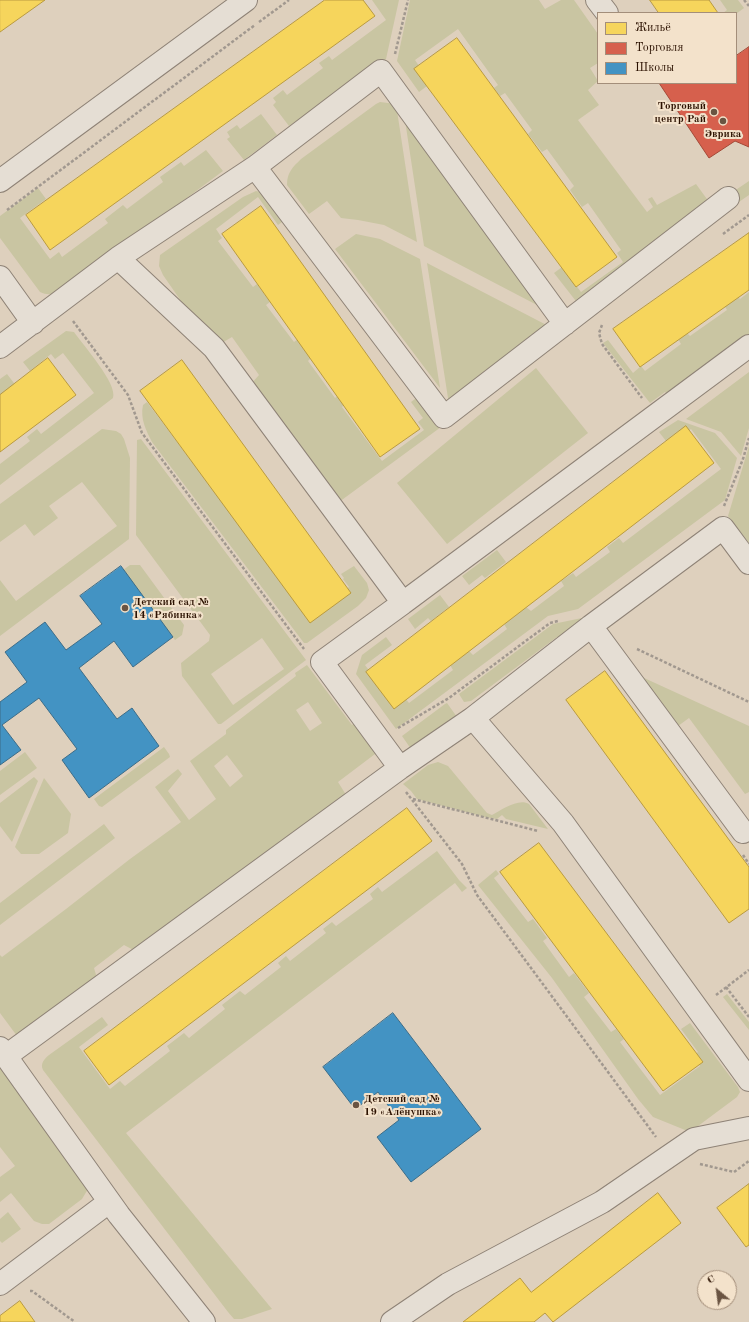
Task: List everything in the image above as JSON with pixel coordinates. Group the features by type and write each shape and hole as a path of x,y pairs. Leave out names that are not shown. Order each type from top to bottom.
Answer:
{"street":[{"path":"0,181 246,0"},
{"path":"597,0 606,12"},
{"path":"0,347 118,258 255,167 381,71 565,324"},
{"path":"255,167 444,417 728,198"},
{"path":"118,258 214,348 402,603"},
{"path":"0,277 33,323"},
{"path":"402,779 322,662 749,346"},
{"path":"204,1322 109,1202 3,1052 402,779 473,718 591,626 722,528 749,563"},
{"path":"591,626 742,842"},
{"path":"473,718 563,823 749,1080"},
{"path":"392,1322 448,1284 602,1202 694,1139 749,1128"},
{"path":"0,1284 109,1202"}],"path":[{"path":"7,210 289,0"},
{"path":"744,0 749,6"},
{"path":"717,238 749,215"},
{"path":"59,303 128,395 142,433 307,652 322,662"},
{"path":"603,321 599,333 602,344 645,402"},
{"path":"722,512 749,438"},
{"path":"612,654 627,648 639,650 749,702"},
{"path":"402,779 413,799 462,864 477,896 669,1156 734,1172 749,1161"},
{"path":"413,799 543,833"},
{"path":"742,842 749,864"},
{"path":"697,1008 749,970"},
{"path":"726,987 749,1017"},
{"path":"26,1291 32,1291 75,1322"}],"shaded area":[{"path":"372,0 399,0 386,59 289,126 273,105 276,102 273,98 283,90 287,95 323,68 319,63 329,56 332,60 386,20"},
{"path":"410,0 539,0 545,9 561,0 574,0 597,33 597,64 590,68 597,82 588,90 599,105 578,120 647,212 653,207 648,199 652,197 657,205 696,184 712,206 749,181 749,195 643,268 579,305 554,273 562,267 581,292 623,262 617,253 621,250 588,203 582,207 570,190 574,186 547,149 542,152 528,134 532,130 505,93 500,96 494,88 498,85 458,29 415,60 421,69 427,86 419,92 397,61"},
{"path":"720,0 738,0 744,8 737,13 737,12 724,12 727,10"},
{"path":"380,102 396,104 417,242 384,225 341,218 327,201 309,214 287,185 289,173 301,159"},
{"path":"403,107 558,316 424,246"},
{"path":"261,114 277,135 244,160 227,139 230,137 227,132 237,125 240,129"},
{"path":"206,150 223,171 62,291 51,294 40,292 0,238 0,216 38,188 46,199 20,218 50,259 59,252 62,257 108,223 105,219 123,205 127,209 163,182 160,177 181,162 184,166"},
{"path":"256,191 268,194 286,219 278,225 258,197 216,229 222,238 218,241 253,287 257,284 270,302 266,305 294,342 298,339 312,357 308,361 335,398 340,394 346,403 342,407 382,461 424,430 418,422 423,418 411,402 419,396 441,427 335,505 251,384 259,375 232,337 220,344 210,343 163,275 159,266 160,255 243,197"},
{"path":"356,234 380,239 420,259 440,388 335,249"},
{"path":"427,263 560,332 451,401 448,398"},
{"path":"749,292 749,340 670,399 665,392 650,403 603,343 608,340 633,373 641,366 645,371 681,344 678,339 687,333 690,336 727,310 724,305 737,295 740,299"},
{"path":"66,331 74,332 99,365 110,384 113,392 113,398 0,485 0,464 30,441 27,437 37,429 41,434 94,393 63,353 55,359 51,354 30,371 23,362"},
{"path":"536,368 588,433 447,544 397,483"},
{"path":"749,372 749,428 741,456 721,432 686,419"},
{"path":"7,374 17,387 0,401 0,379"},
{"path":"147,402 309,617 349,587 341,574 354,566 367,583 369,590 366,598 358,606 307,643 304,643 152,442 142,415 143,405"},
{"path":"678,420 715,433 737,458 725,500 578,609 548,616 396,729 356,674 362,655 386,637 392,645 365,665 395,705 405,698 409,703 453,670 450,665 469,651 473,655 507,629 504,624 526,607 531,611 564,586 561,581 573,573 576,577 610,552 607,547 619,538 623,543 721,469 691,429 683,435 679,431 666,441 659,432"},
{"path":"102,429 116,431 121,434 130,458 129,539 0,636 0,580 16,601 117,526 82,482 49,506 58,518 34,536 25,524 0,542 0,504"},
{"path":"141,439 306,660 221,724 218,724 182,676 181,663 209,641 210,635 136,535 137,440","holes":["262,638 284,669 233,705 211,674"]},
{"path":"749,446 749,543 728,516"},
{"path":"497,550 506,562 485,578 482,575 469,585 462,576"},
{"path":"130,565 140,565 184,625 182,635 175,640 123,570"},
{"path":"636,578 635,585 564,637 557,637 471,701 464,702 459,694 553,624 582,618"},
{"path":"440,595 449,607 431,621 428,618 415,629 408,619"},
{"path":"307,665 352,725 358,720 379,751 338,782 348,798 141,954 124,945 94,968 99,985 20,1040 0,1013 0,955 2,957 181,822 155,787 178,769 182,774 168,791 189,820 216,799 190,761 226,734 226,730 296,676 295,673","holes":["308,702 322,723 310,731 296,710","227,755 243,776 230,787 214,766"]},
{"path":"631,672 749,726 749,792 745,794 689,718 674,729"},
{"path":"447,703 457,717 411,749 402,736"},
{"path":"164,747 170,757 102,807 99,806 94,799"},
{"path":"25,752 37,768 0,795 0,771"},
{"path":"438,762 448,766 487,813 492,815 510,805 520,802 529,804 548,829 506,819 502,815 497,819 485,817 417,799 403,784 428,765"},
{"path":"34,777 38,781 12,842 0,826 0,803"},
{"path":"44,778 71,814 68,833 39,854 21,854 15,847"},
{"path":"104,824 115,838 0,925 0,903"},
{"path":"437,851 467,888 462,892 455,883 126,1133 272,1309 242,1319 234,1319 43,1070 43,1062 49,1055 102,1017 108,1025 79,1047 110,1089 120,1081 125,1086 170,1051 167,1046 184,1033 189,1038 225,1009 222,1005 240,991 245,995 281,967 278,963 286,956 290,961 326,933 323,929 332,922 336,926 373,899 370,894 378,887 382,892"},
{"path":"496,870 499,874 494,878 528,922 533,919 547,938 543,941 569,977 574,973 589,993 584,997 611,1032 616,1029 624,1039 620,1042 660,1095 700,1066 693,1056 698,1052 681,1029 690,1023 738,1087 740,1092 737,1097 690,1132 653,1117 638,1099 552,978 478,885"},
{"path":"727,994 749,1022 749,1030 723,997"},
{"path":"0,1060 88,1189 82,1199 49,1224 42,1224 34,1221 11,1193 0,1202 0,1177 15,1166 0,1147"},
{"path":"8,1212 21,1229 2,1243 0,1241 0,1219"}],"building: Жильё":[{"path":"0,0 45,0 0,32"},
{"path":"325,0 363,0 375,16 50,250 26,215"},
{"path":"650,0 709,0 717,12 658,12"},
{"path":"457,38 617,257 576,287 414,69"},
{"path":"261,206 420,429 380,457 222,234"},
{"path":"749,233 749,290 640,367 613,329"},
{"path":"48,358 76,395 0,452 0,395"},
{"path":"182,360 351,593 310,623 140,391"},
{"path":"686,426 714,463 394,709 366,672"},
{"path":"605,671 749,867 749,909 729,923 566,700"},
{"path":"407,808 432,841 109,1085 84,1051"},
{"path":"539,843 703,1062 663,1091 500,872"},
{"path":"749,1184 749,1245 746,1247 717,1208"},
{"path":"658,1193 681,1223 553,1322 545,1313 534,1322 463,1322 520,1278 531,1292"},
{"path":"20,1301 35,1322 0,1322 0,1316"}],"building: Торговля":[{"name":"Торговый центр Рай","path":"749,47 749,147 735,141 709,158 660,84 737,84 737,55"}],"building: Школы":[{"path":"121,566 173,637 133,667 114,641 79,668 117,719 132,708 159,746 89,798 62,760 77,749 39,698 2,725 21,750 0,765 0,702 27,682 5,652 45,622 66,650 102,624 80,596"},
{"path":"393,1013 481,1129 411,1182 377,1137 399,1120 378,1092 355,1109 323,1067"}],"place":[{"name":"Торговый центр Рай","path":"714,112"},
{"name":"Эврика","path":"723,121"},
{"name":"Детский сад № 14 «Рябинка»","path":"125,608"},
{"name":"Детский сад № 19 «Алёнушка»","path":"356,1105"}]}
